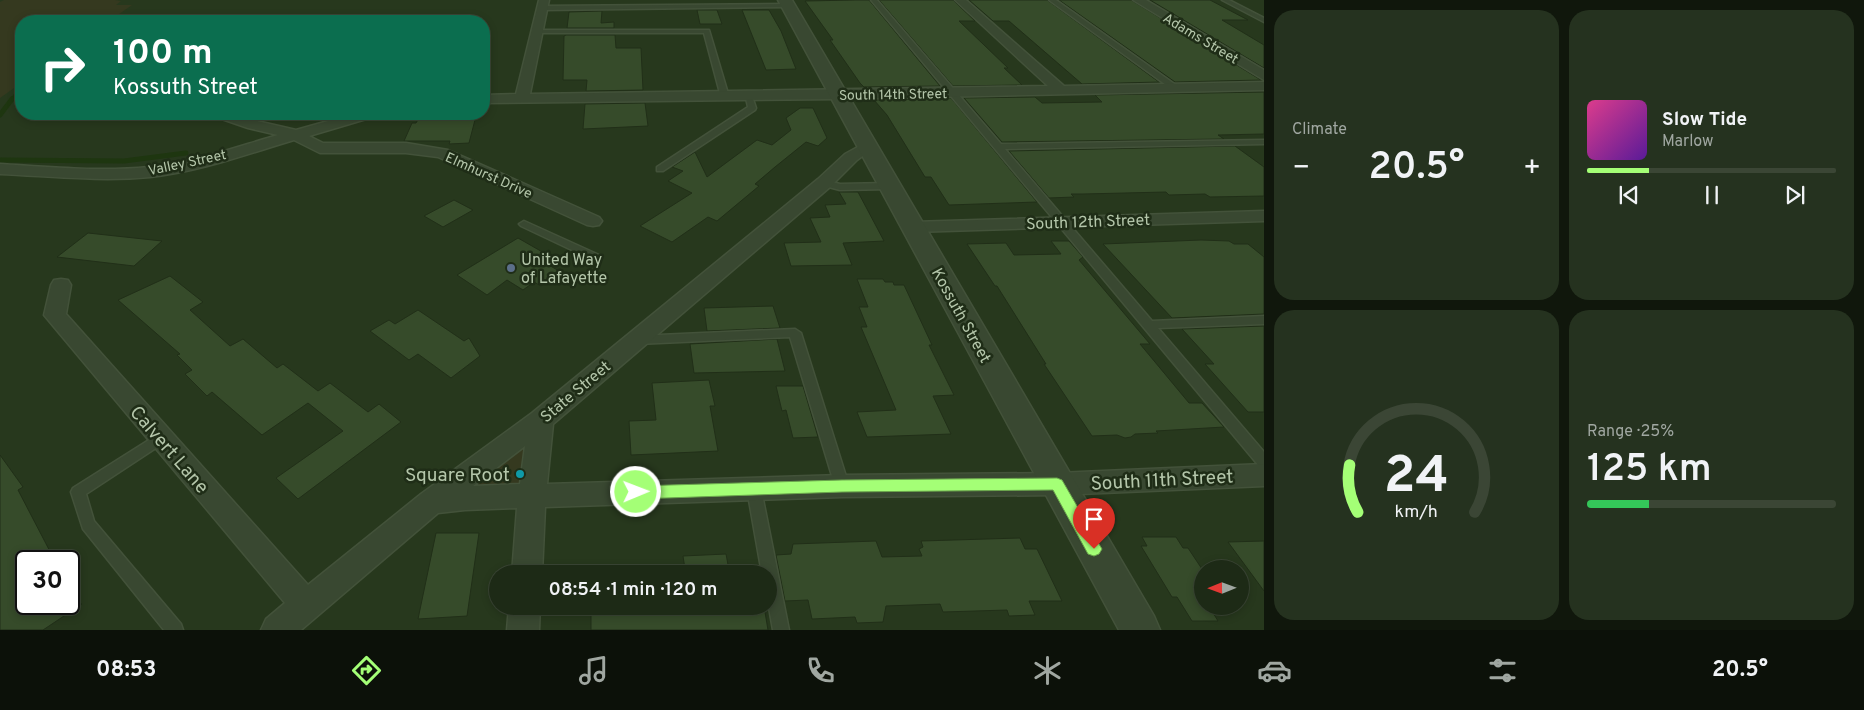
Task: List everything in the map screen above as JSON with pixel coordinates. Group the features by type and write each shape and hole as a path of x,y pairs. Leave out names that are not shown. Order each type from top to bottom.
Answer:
{"street":[{"path":"960,0 1061,91"},
{"name":"Adams Street","path":"1138,0 1264,76"},
{"name":"Kossuth Street","path":"786,3 1140,630"},
{"path":"490,99 522,98 543,4"},
{"name":"South 14th Street","path":"522,98 838,95 1264,86"},
{"path":"240,120 295,134"},
{"name":"Valley Street","path":"0,169 100,174 150,172 201,162 346,120"},
{"name":"Elmhurst Drive","path":"295,134 320,148 406,148 442,153 593,221"},
{"name":"State Street","path":"277,630 431,502 541,420 824,183 851,157 867,146"},
{"name":"South 12th Street","path":"913,227 1264,216"},
{"name":"Calvert Lane","path":"61,285 55,315 306,605"},
{"path":"528,565 532,496 541,420"},
{"name":"South 11th Street","path":"431,502 532,496 842,486 1057,484 1264,475"},
{"path":"523,630 524,615"}],"lane":[{"path":"874,0 1264,462"},
{"path":"1052,0 1176,88"},
{"path":"1225,0 1264,20"},
{"path":"543,4 786,3"},
{"path":"538,32 707,31 725,96"},
{"path":"660,169 752,108 748,96"},
{"path":"998,147 1264,142"},
{"path":"824,183 840,187 890,186"},
{"path":"524,224 595,257"},
{"path":"1148,325 1264,320"},
{"path":"636,340 795,333 842,486"},
{"path":"160,438 78,492 88,524 176,630"},
{"path":"754,490 780,630"}],"green space":[{"path":"4,0 115,0 121,1 116,5 132,5 118,15 15,15 15,87 0,98 0,2"},
{"path":"541,420 532,496 431,502"}],"building":[{"path":"869,0 940,86 864,87 805,1"},
{"path":"879,0 953,0 975,21 959,21 1008,68 1004,68 1022,85 953,86"},
{"path":"969,0 1047,0 1159,82 1082,84 1009,21 993,21"},
{"path":"1059,0 1131,0 1261,80 1175,82"},
{"path":"1150,0 1210,0 1248,20 1222,20 1264,45 1264,68"},
{"path":"697,10 717,10 722,24 700,24"},
{"path":"742,10 769,10 781,31 796,69 766,70"},
{"path":"602,11 601,23 614,22 614,28 567,28 569,12"},
{"path":"615,35 616,48 641,48 643,90 586,91 587,80 563,80 564,36"},
{"path":"1264,92 1264,134 1218,135 1224,139 1002,142 964,98 1035,97 1042,103 1102,102 1095,95"},
{"path":"951,98 1037,202 949,205 931,177 925,177 887,115 874,100"},
{"path":"645,103 648,126 583,129 585,104"},
{"path":"800,108 813,108 827,138 818,146 806,142 755,184 759,186 717,221 708,217 672,242 640,226 692,193 668,181 683,171 672,167 695,152 707,177 757,140 772,145 791,130 786,118"},
{"path":"418,120 475,120 469,143 449,144 450,141 404,141 412,123 416,123"},
{"path":"1235,146 1264,167 1264,196 1210,197 1205,194 1169,195 1166,192 1071,194 1074,197 1049,198 1009,151"},
{"path":"839,192 858,192 884,241 843,243 852,265 791,266 784,243 821,242 810,218 830,217 825,205 846,204"},
{"path":"454,200 473,210 443,227 424,216"},
{"path":"88,233 162,241 134,266 57,257"},
{"name":"United Way of Lafayette","path":"518,238 553,258 545,263 561,272 541,286 534,282 523,290 507,280 487,295 457,275"},
{"path":"1201,240 1248,244 1264,257 1264,314 1172,318 1103,244"},
{"path":"1051,241 1069,241 1083,257 1079,260 1150,344 1140,344 1189,403 1202,403 1224,427 1156,431 1158,433 1135,434 1125,438 1117,435 1092,436 1044,364 1046,364 997,286 995,286 967,244 1006,243 1014,255 1061,254"},
{"path":"170,276 203,302 190,310 230,346 243,339 277,368 283,364 318,391 330,383 368,412 379,404 401,422 298,499 276,478 343,431 308,403 262,435 212,392 207,396 185,374 192,370 177,355 180,354 118,300"},
{"path":"857,279 883,279 885,282 893,282 894,285 904,285 932,345 929,345 954,395 933,396 951,434 867,437 857,412 896,410 861,327 867,327 859,307 868,307"},
{"path":"773,306 780,328 707,331 704,308"},
{"path":"418,310 464,341 469,338 480,356 451,378 418,354 409,360 370,331 389,320 395,324"},
{"path":"1264,326 1264,412 1248,412 1205,364 1214,364 1182,329"},
{"path":"777,339 785,371 694,373 690,344"},
{"path":"709,380 715,406 710,406 718,451 631,455 629,421 656,420 652,383"},
{"path":"776,386 803,386 818,437 793,438 786,410 782,411"},
{"path":"0,455 23,487 18,490 49,550 15,550 15,615 66,615 43,630 0,630"},
{"path":"436,533 479,533 467,616 418,619"},
{"path":"1142,537 1176,537 1183,548 1188,548 1196,560 1194,560 1194,615 1214,615 1218,621 1192,621 1177,597 1172,597 1141,546 1147,546"},
{"path":"1020,538 1025,549 1037,549 1062,601 1029,601 1035,615 1009,616 1007,610 943,612 940,604 886,606 883,622 857,623 855,617 812,619 808,600 785,601 776,555 791,554 793,544 876,541 882,557 922,556 919,549 923,547 921,541"},
{"path":"1264,541 1264,591 1249,571 1249,560 1241,560 1228,542"},
{"path":"726,554 728,565 684,565 683,556"},
{"path":"591,615 766,615 768,630 591,630"}],"waterway":[{"path":"11,101 15,96"},
{"path":"0,115 12,99"},
{"path":"0,160 124,161 186,153"}],"place":[{"name":"United Way of Lafayette","path":"511,268"},
{"name":"Square Root","path":"520,474"}],"route":[{"path":"636,492 842,486 1057,484 1094,549"}]}
